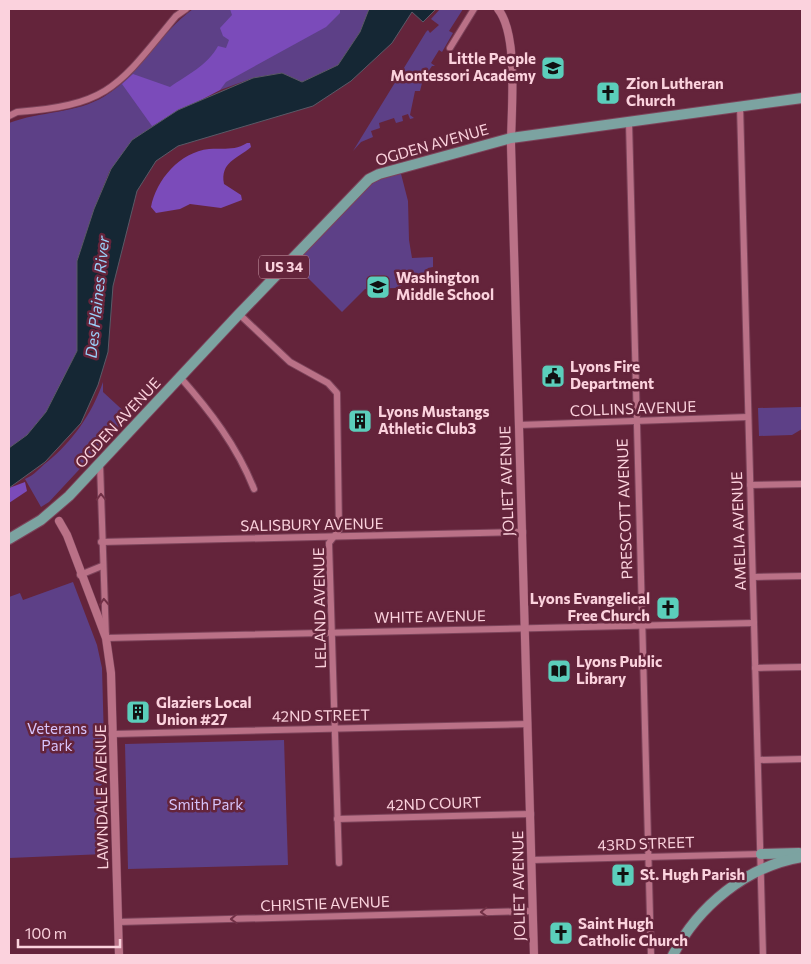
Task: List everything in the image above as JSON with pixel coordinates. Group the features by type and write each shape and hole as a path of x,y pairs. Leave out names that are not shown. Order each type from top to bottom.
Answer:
{"main road":[{"name":"OGDEN AVENUE","path":"9,539 52,512 100,464 239,314 369,179 378,174 511,138 802,98"},
{"path":"761,854 802,855"},
{"path":"673,955 694,923 717,899 761,870 802,855"}],"street":[{"path":"9,116 17,112 74,105 106,92 128,74 176,16 186,9"},
{"path":"450,48 474,9"},
{"name":"JOLIET AVENUE","path":"498,9 504,18 509,32 534,955"},
{"name":"AMELIA AVENUE","path":"740,106 763,955"},
{"path":"9,110 17,112"},
{"name":"PRESCOTT AVENUE","path":"629,123 651,955"},
{"name":"LELAND AVENUE","path":"239,314 290,362 328,383 336,390 339,530 329,543 339,863"},
{"path":"180,377 209,410 230,440 245,466 254,489"},
{"name":"COLLINS AVENUE","path":"519,425 748,417"},
{"name":"LAWNDALE AVENUE","path":"100,464 101,542 106,638 112,674 119,955"},
{"path":"750,485 802,484"},
{"name":"LAWNDALE AVENUE","path":"52,512 66,535 106,638"},
{"name":"SALISBURY AVENUE","path":"101,542 523,532"},
{"path":"80,575 102,566"},
{"path":"753,577 802,576"},
{"name":"WHITE AVENUE","path":"106,638 754,623"},
{"path":"755,668 802,667"},
{"name":"42ND STREET","path":"114,734 528,724"},
{"path":"758,760 802,759"},
{"name":"42ND COURT","path":"337,819 531,814"},
{"name":"43RD STREET","path":"532,860 761,854"},
{"name":"CHRISTIE AVENUE","path":"118,922 533,911"}],"green space":[{"path":"193,9 369,9 360,32 338,65 302,82 282,73 253,78 220,90 178,110 110,170 94,209 77,261 77,351 46,412 27,435 9,448 9,123 82,106 105,96 130,76 170,29"},
{"path":"440,9 463,9 449,31 453,33 442,52 439,50 431,63 435,66 432,66 423,79 420,91 415,91 410,115 414,118 410,119 408,114 402,116 403,121 396,123 394,118 379,123 380,128 371,131 373,137 361,142 353,151 426,32 428,30 430,33 439,25 431,19"},
{"path":"400,170 408,201 409,240 412,258 433,257 433,267 428,268 420,278 395,288 365,289 342,312 291,261 364,185"},
{"path":"103,382 103,392 129,416 49,502 41,507 25,479 65,446 87,416"},
{"path":"801,407 802,429 792,435 759,436 758,408"},
{"name":"Veterans Park","path":"73,582 97,645 102,668 105,779 101,786 101,843 105,854 9,858 9,597 20,593 23,600"},
{"name":"Smith Park","path":"284,740 288,865 128,869 125,744"}],"shaded area":[{"path":"230,9 340,9 340,13 326,27 226,82 220,90 152,126 122,84 133,74 170,87 190,74 209,59 218,46 226,48 229,40 223,36 220,28 232,15"},
{"path":"250,143 251,147 227,166 223,177 224,184 241,195 242,200 221,208 190,204 180,209 156,213 151,207 158,187 164,178 171,169 188,156 198,151 233,148"},
{"path":"25,482 27,491 9,503 9,488"}],"water":[{"name":"Des Plaines River","path":"369,9 436,9 423,22 412,12 392,43 351,81 313,106 178,146 156,161 137,191 113,286 108,352 98,385 81,423 45,462 9,488 9,448 27,435 46,412 77,351 77,261 94,209 111,169 132,140 178,110 253,78 282,73 302,82 338,65 360,32"}],"place":[{"name":"Little People Montessori Academy","path":"553,68"},
{"name":"Zion Lutheran Church","path":"608,93"},
{"name":"Washington Middle School","path":"378,287"},
{"name":"Lyons Fire Department","path":"553,376"},
{"name":"Lyons Mustangs Athletic Club3","path":"360,421"},
{"name":"Lyons Evangelical Free Church","path":"668,608"},
{"name":"Lyons Public Library","path":"559,671"},
{"name":"Glaziers Local Union #27","path":"138,712"},
{"name":"St. Hugh Parish","path":"623,875"},
{"name":"Saint Hugh Catholic Church","path":"561,933"}]}
